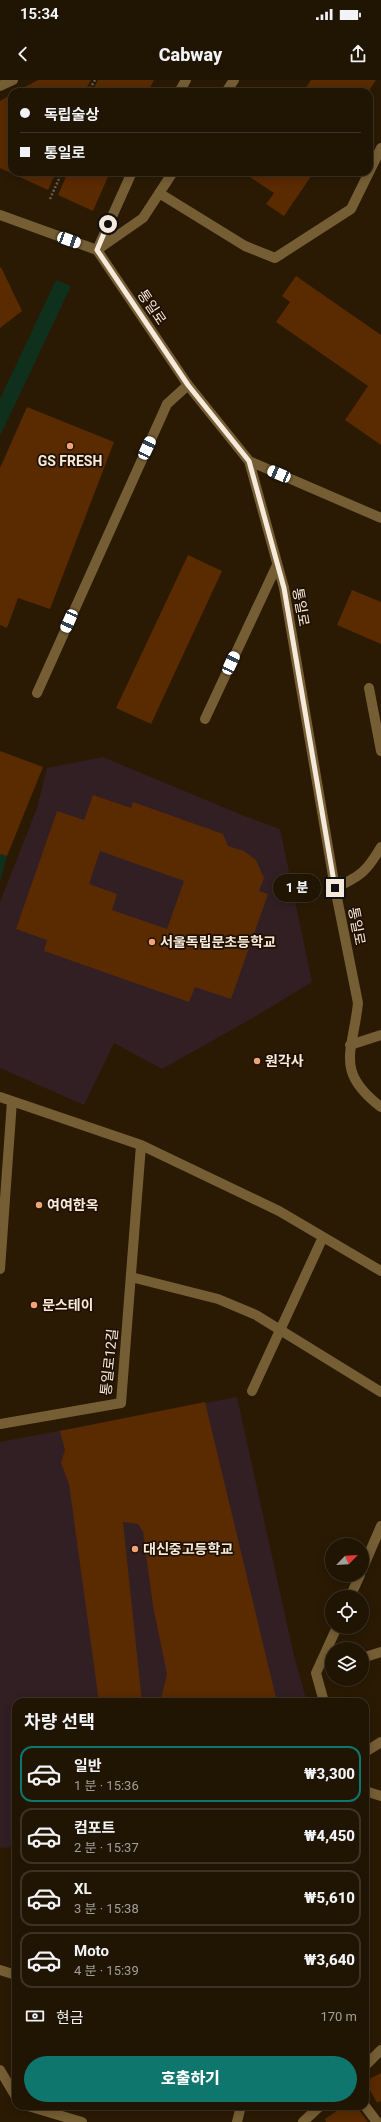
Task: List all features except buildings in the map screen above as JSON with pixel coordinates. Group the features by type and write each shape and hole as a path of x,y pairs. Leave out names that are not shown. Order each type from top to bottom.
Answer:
{"street":[{"path":"0,86 13,80"},
{"path":"373,164 381,148"},
{"path":"97,250 130,176"},
{"path":"97,250 143,218 170,176"},
{"path":"159,193 244,246 275,258 351,209 367,176"},
{"path":"0,215 97,250"},
{"name":"통일로","path":"97,250 188,385 249,461 284,588 335,888 358,1003 356,1020 350,1044 349,1065 354,1080 365,1095 381,1107"},
{"path":"37,693 167,404 188,385"},
{"path":"249,461 381,518"},
{"path":"205,719 277,565"},
{"path":"369,688 381,751"},
{"path":"335,888 356,879 370,866 381,847"},
{"path":"350,1044 381,1035"},
{"path":"0,1097 141,1145 279,1211 381,1271"},
{"path":"0,1268 12,1101"},
{"name":"통일로12길","path":"0,1424 121,1403 141,1145"},
{"path":"252,1391 323,1237"},
{"path":"131,1277 218,1299 256,1315 381,1392"},
{"path":"369,1554 381,1526"},
{"path":"369,1656 381,1652"},
{"path":"323,1698 316,1674 325,1659"},
{"path":"369,1750 381,1742"},
{"path":"369,1792 381,1796"},
{"path":"0,1970 12,1974"},
{"path":"369,2062 381,2050"},
{"path":"0,2070 12,2090"},
{"path":"42,2110 82,2122"},
{"path":"237,2122 240,2110"},
{"path":"303,2122 316,2110"},
{"path":"368,2110 377,2122"}],"path":[{"path":"50,199 60,176"}],"shaded area":[{"name":"서울독립문초등학교","path":"103,757 242,815 280,829 312,982 251,1019 162,1069 114,1043 84,1105 0,1068 0,902 37,808 47,768"},
{"name":"대신중고등학교","path":"237,1397 294,1656 306,1698 12,1698 12,1847 0,1848 0,1442"}],"green space":[{"path":"56,280 71,286 0,436 0,399"},
{"path":"0,854 7,856 0,882"}],"place":[{"name":"GS FRESH","path":"70,446"},
{"name":"서울독립문초등학교","path":"152,942"},
{"name":"원각사","path":"257,1061"},
{"name":"여여한옥","path":"39,1205"},
{"name":"문스테이","path":"34,1305"},
{"name":"대신중고등학교","path":"135,1549"}],"route":[{"path":"108,224 97,250 188,385 249,461 284,588 335,888"}]}
